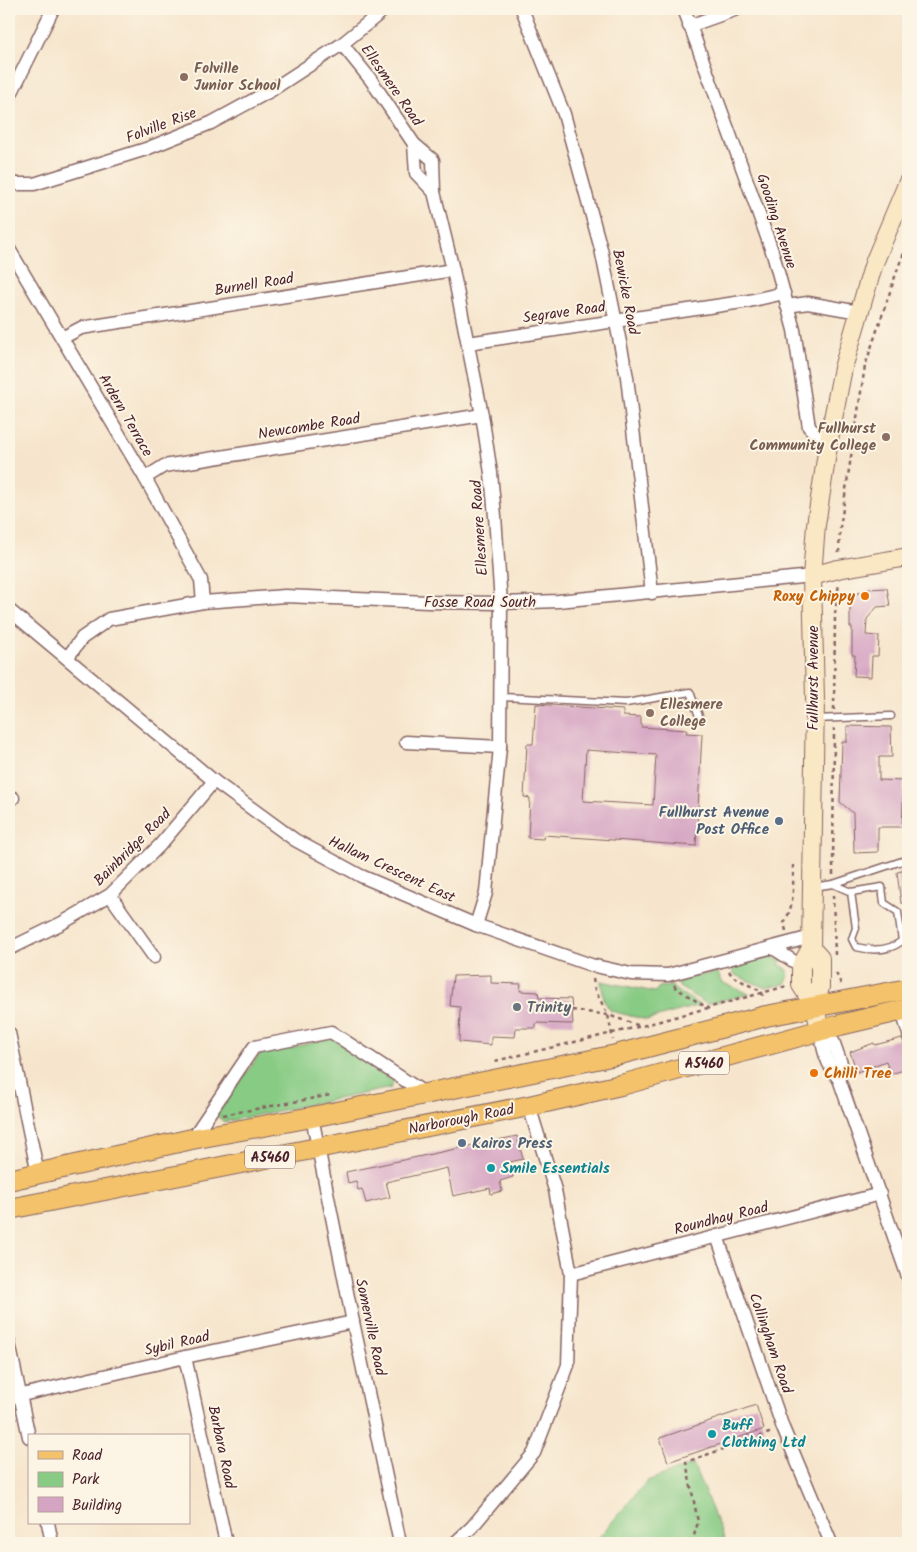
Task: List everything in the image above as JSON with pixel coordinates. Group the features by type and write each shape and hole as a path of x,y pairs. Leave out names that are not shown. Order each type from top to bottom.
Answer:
{"main road":[{"name":"Narborough Road","path":"9,1180 192,1139 312,1117 616,1055 766,1016 908,989"},
{"name":"Narborough Road","path":"9,1209 529,1106 626,1084 820,1030 903,1010"}],"street":[{"path":"9,98 52,9"},
{"name":"Folville Rise","path":"11,186 34,184 96,166 146,149 211,123 270,91 342,44 385,9"},
{"name":"Bewicke Road","path":"522,9 564,114 601,249 627,376 652,593"},
{"name":"Gooding Avenue","path":"684,9 773,254 794,330 809,427 818,436 829,439"},
{"path":"689,26 737,9"},
{"name":"Ellesmere Road","path":"342,44 371,80 414,144 433,160 434,192 468,343 491,472 501,603 500,747 486,893 476,925"},
{"name":"Ellesmere Road","path":"414,144 416,173 434,192"},
{"name":"Fullhurst Avenue","path":"820,1030 814,1007 800,985 801,966 811,943 814,719 812,576 816,525 829,439 844,368 859,312 874,263 908,182"},
{"name":"Ardern Terrace","path":"9,249 145,478 202,580 203,602"},
{"name":"Burnell Road","path":"62,338 82,328 453,270"},
{"name":"Segrave Road","path":"468,343 749,301 784,293"},
{"path":"787,306 808,303 859,312"},
{"name":"Newcombe Road","path":"145,478 164,466 482,416"},
{"name":"Fosse Road South","path":"67,658 82,638 109,620 203,602 285,596 428,602 501,603 558,601 812,576 838,568 908,557"},
{"name":"Hallam Crescent East","path":"9,610 214,781 295,840 361,876 476,925 591,965 631,974 668,975 790,943 811,943"},
{"path":"406,742 500,747"},
{"name":"Bainbridge Road","path":"9,949 62,923 110,895 160,844 214,781"},
{"path":"110,895 154,957"},
{"name":"Fullhurst Avenue","path":"811,943 820,958 820,987 814,1007"},
{"path":"773,948 801,966"},
{"path":"820,1030 824,1051 829,1065 839,1079 908,1277"},
{"name":"Narborough Road","path":"192,1139 254,1047 331,1032 426,1094"},
{"path":"9,1033 38,1174"},
{"path":"455,1543 472,1527 534,1453 568,1365 571,1274 555,1190 529,1106"},
{"name":"Somerville Road","path":"312,1117 352,1322 400,1543"},
{"name":"Roundhay Road","path":"571,1274 880,1194"},
{"name":"Collingham Road","path":"717,1236 783,1428 831,1543"},
{"name":"Sybil Road","path":"14,1397 185,1357 352,1322"},
{"path":"9,1343 14,1397 28,1434"},
{"name":"Barbara Road","path":"185,1357 226,1543"},
{"path":"48,1524 52,1543"}],"lane":[{"path":"501,696 626,703 690,692 699,716"},
{"path":"814,719 834,720 891,716"},
{"path":"812,887 833,884 908,859"},
{"path":"833,884 851,892 882,887 884,903 898,912 902,941 894,947 868,950 856,947 852,939 856,928 851,892"},
{"path":"903,1010 908,1041"}],"path":[{"path":"835,963 833,884 835,614 839,590 840,528 865,366 899,265 908,244"},
{"path":"790,943 784,923 790,913 793,902 793,865"},
{"path":"725,960 732,976 762,992 786,987 791,982"},
{"path":"591,965 595,990 608,1015 616,1055"},
{"path":"668,975 676,988 709,1009"},
{"path":"572,1010 608,1015 642,1026"},
{"path":"692,1543 698,1522 686,1462 783,1428"}],"green space":[{"path":"768,956 782,960 779,964 787,969 789,976 785,984 766,988 735,975 731,967"},
{"path":"718,972 721,982 749,994 707,1004 679,987 678,980"},
{"path":"601,981 655,992 659,987 672,986 700,1005 647,1020 611,1011 604,1001"},
{"path":"332,1038 394,1079 391,1088 224,1122 216,1115 259,1055"},
{"path":"693,1464 726,1543 594,1543 647,1481"}],"building":[{"path":"887,588 890,606 877,607 867,619 866,635 879,636 878,656 872,656 871,677 854,676 855,655 852,655 850,608 856,594 869,589"},
{"path":"536,704 623,710 623,716 641,717 641,727 687,730 686,733 702,734 696,846 544,835 543,839 528,838 530,798 524,797 527,744 533,744","holes":["586,750 656,755 653,805 583,801"]},
{"path":"847,726 891,727 892,757 879,757 879,780 904,781 902,827 878,827 878,852 854,853 853,813 840,802 842,742 847,742"},
{"path":"908,870 908,903 901,903 897,872"},
{"path":"491,975 491,983 521,984 520,991 538,992 539,998 571,999 573,1024 536,1023 536,1028 516,1028 515,1037 491,1036 491,1045 459,1042 460,1007 450,1006 453,976"},
{"path":"902,1038 908,1053 908,1069 890,1074 886,1061 857,1072 850,1052 874,1043 875,1045"},
{"path":"517,1136 523,1159 510,1162 513,1177 500,1181 502,1191 491,1194 490,1188 453,1196 447,1168 386,1182 390,1197 366,1203 362,1189 358,1190 356,1181 348,1183 346,1172"},
{"name":"Buff Clothing Ltd","path":"756,1405 764,1429 668,1462 660,1438"}],"place":[{"name":"Folville Junior School","path":"184,77"},
{"name":"Fullhurst Community College","path":"886,437"},
{"name":"Roxy Chippy","path":"865,596"},
{"name":"Ellesmere College","path":"650,713"},
{"name":"Fullhurst Avenue Post Office","path":"779,821"},
{"name":"Trinity","path":"517,1007"},
{"name":"Chilli Tree","path":"814,1073"},
{"name":"Kairos Press","path":"462,1143"},
{"name":"Smile Essentials","path":"491,1168"},
{"name":"Buff Clothing Ltd","path":"712,1434"}]}
